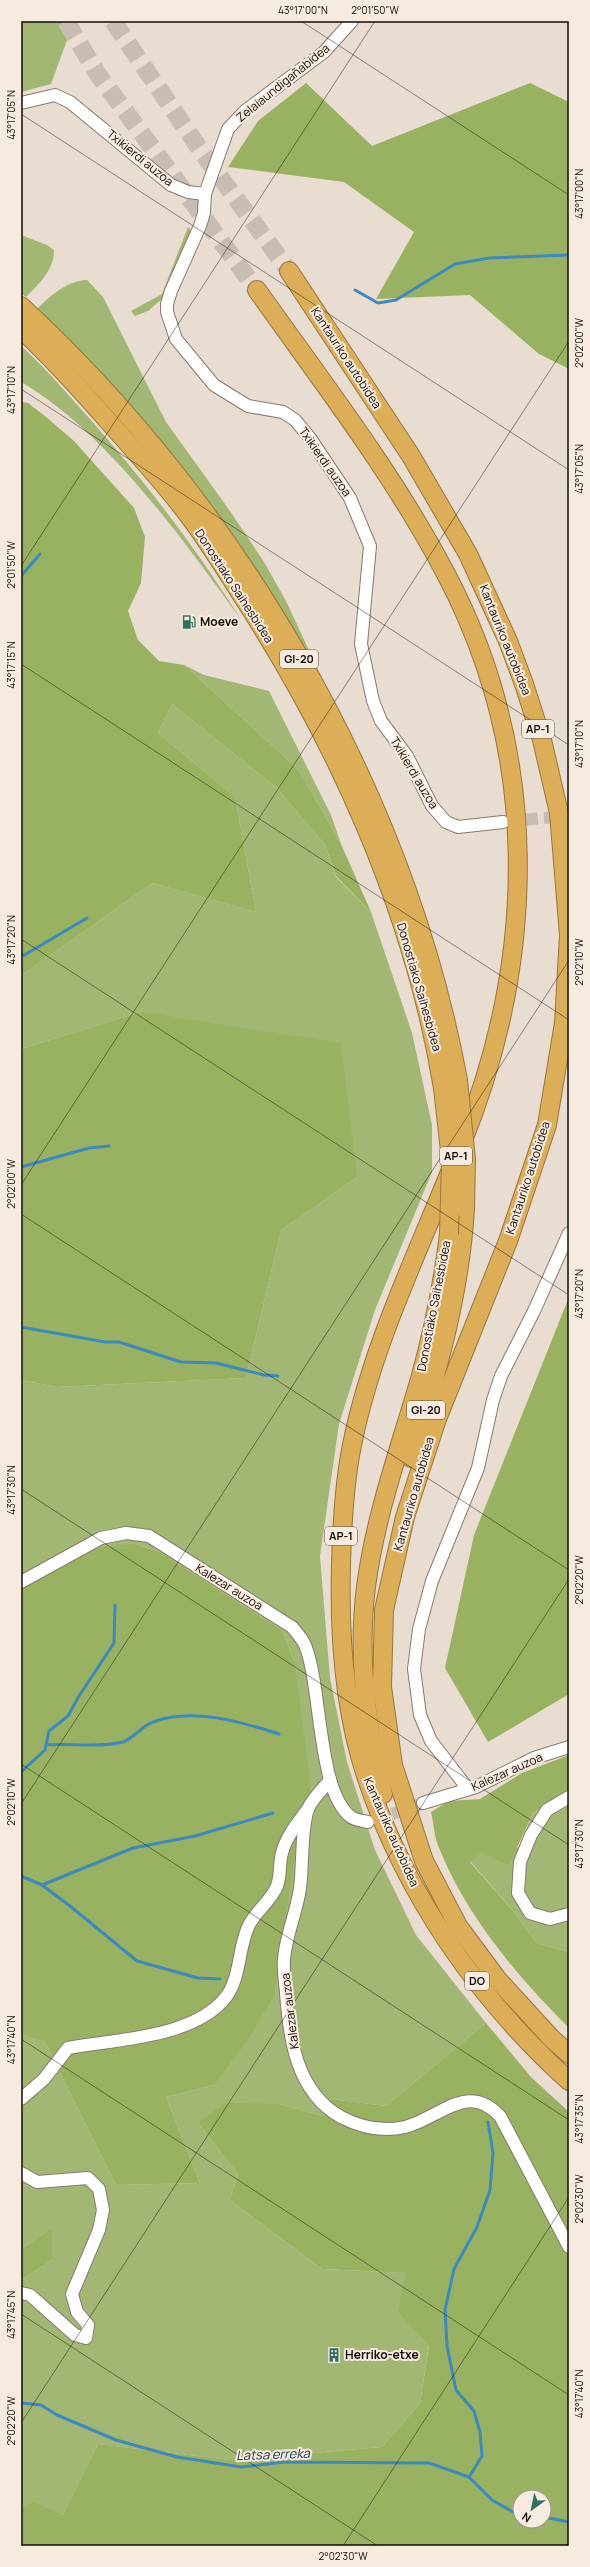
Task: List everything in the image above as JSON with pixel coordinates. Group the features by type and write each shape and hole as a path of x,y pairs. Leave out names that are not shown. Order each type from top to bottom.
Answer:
{"highway":[{"name":"Kantauriko autobidea","path":"290,271 411,456 468,554 508,641 542,740 559,813 569,935 564,1023 547,1125 508,1241 437,1419 405,1517 384,1610 382,1687 393,1765 424,1861 462,1932 498,1980 552,2039 569,2054"},
{"name":"Kantauriko autobidea","path":"257,290 406,504 446,575 479,647 492,686 508,749 518,823 516,921 503,1014 478,1103 435,1210 410,1267 370,1372 352,1445 342,1520 339,1617 353,1723 366,1775 404,1868 428,1912 463,1965 519,2032 569,2081"},
{"name":"Donostiako Saihesbidea","path":"21,306 58,341 160,452 245,570 297,655 329,714 391,851 426,950 442,1005 450,1084 451,1160 449,1234 445,1266 424,1364 392,1469 371,1552 363,1622 363,1672 368,1723 378,1773 404,1868"},
{"name":"Donostiako Saihesbidea","path":"21,328 79,389 180,504 229,575 287,668 322,734 363,822 394,902 421,985 436,1047 450,1084 466,1159 465,1209 461,1253 440,1363 396,1512 384,1610"}],"street":[{"name":"Zelaiaundigañabidea","path":"205,194 228,129 245,111 324,52 352,21"},
{"name":"Txikierdi auzoa","path":"21,103 55,95 70,102 171,185 188,192 205,194 204,213 200,226 167,304 170,324 174,334 214,385 233,399 248,406 283,412 294,420 310,438 350,498 370,546 361,644 373,701 381,721 407,756 432,806 446,822 458,827 503,822"},
{"path":"468,1789 431,1741 420,1715 414,1669 419,1630 432,1581 478,1468 492,1400 500,1376 534,1311 569,1233"},
{"name":"Kalezar auzoa","path":"21,1582 101,1538 126,1533 149,1536 292,1627 304,1643 311,1665 330,1780 338,1803 352,1818 368,1822"},
{"name":"Kalezar auzoa","path":"423,1803 468,1789 534,1758 569,1748"},
{"path":"21,2099 44,2079 57,2060 68,2048 143,2036 179,2027 205,2017 227,1996 237,1971 249,1925 277,1886 282,1852 294,1826 330,1780"},
{"path":"569,1797 547,1810 531,1834 520,1862 518,1893 530,1913 550,1919 569,1914"},
{"name":"Kalezar auzoa","path":"308,1809 300,1888 284,1959 289,2026 293,2052 303,2078 321,2100 340,2116 359,2125 383,2130 406,2127 468,2100 490,2104 500,2116 569,2247"},
{"path":"21,2173 37,2182 88,2178 99,2189 103,2210 97,2236 72,2294 77,2312 88,2325 86,2338 75,2335 30,2295 21,2293"}],"green space":[{"path":"21,21 74,21 51,84 21,92"},
{"path":"306,83 372,146 530,83 569,102 569,369 539,354 470,295 376,299 414,232 344,182 228,167 258,121"},
{"path":"188,227 193,232 163,298 148,311 135,316 131,311 162,294"},
{"path":"21,235 47,245 54,250 49,270 41,282 26,297 21,293"},
{"path":"87,280 103,297 166,422 230,511 264,562 286,601 321,676 264,583 202,493 180,464 128,403 37,309 66,286"},
{"path":"21,346 48,372 131,467 189,542 242,621 169,524 142,490 113,458 53,403 21,382"},
{"path":"21,402 28,403 74,441 134,508 145,537 141,583 128,611 138,640 159,661 184,665 299,770 341,844 371,912 336,876 325,845 277,788 172,704 158,733 235,797 256,912 152,883 21,976"},
{"path":"184,665 204,675 269,691 331,815 341,844 299,770"},
{"path":"172,704 277,788 325,845 336,877 371,912 412,1033 432,1125 432,1172 375,1310 339,1424 320,1556 330,1678 347,1762 375,1850 416,1935 486,2023 386,2106 331,2099 323,2116 279,2104 198,2123 238,2174 230,2200 322,2269 407,2273 397,2312 429,2344 420,2403 382,2447 230,2460 98,2444 63,2515 21,2509 21,2280 53,2259 50,2230 21,2249 21,2035 45,2042 116,2185 200,2183 166,2097 214,2085 294,1661 282,1630 160,1552 135,1544 21,1586 21,1380 57,1387 246,1378 281,1230 357,1177 141,1012 21,1049 21,976 152,883 256,912 235,797 158,733"},
{"path":"141,1012 341,1043 357,1177 281,1230 246,1378 57,1387 21,1380 21,1049"},
{"path":"569,1297 569,1694 488,1742 445,1668 474,1535"},
{"path":"135,1544 160,1552 282,1630 294,1661 311,1786 299,1826 274,1996 247,2041 214,2085 166,2097 200,2183 116,2185 45,2042 21,2035 21,1586 102,1547"},
{"path":"569,1755 569,1789 533,1813 509,1865 482,1853 470,1862 514,1912 536,1943 569,1952 569,2028 512,1966 479,1922 450,1873 437,1844 431,1812 449,1801 480,1799 522,1773"},
{"path":"569,1789 569,1952 536,1943 514,1912 470,1861 482,1853 519,1847 533,1813"},
{"path":"486,2023 531,2077 569,2112 569,2546 21,2546 21,2508 34,2502 63,2515 98,2444 230,2460 382,2447 420,2403 429,2345 397,2312 406,2273 322,2269 230,2200 238,2174 198,2123 225,2103 279,2104 323,2116 331,2099 386,2106"},
{"path":"51,2229 53,2259 21,2280 21,2249"}],"waterway":[{"path":"355,290 378,303 396,300 455,264 489,258 569,255"},
{"path":"21,576 40,554"},
{"path":"21,957 87,918"},
{"path":"21,1167 89,1148 109,1146"},
{"path":"21,1327 105,1342 119,1342 181,1362 216,1363 264,1375 278,1376"},
{"path":"21,1772 45,1750 49,1731 68,1716 79,1696 114,1643 115,1605"},
{"path":"46,1745 114,1744 131,1738 145,1726 153,1722 184,1716 200,1716 233,1721 279,1734"},
{"path":"42,1885 133,1848 195,1836 273,1813"},
{"path":"21,1876 42,1885 137,1961 198,1978 220,1979"},
{"path":"469,2477 482,2456 480,2432 474,2411 456,2390 447,2346 445,2310 454,2269 477,2227 490,2190 493,2153 488,2122"},
{"name":"Latsa erreka","path":"21,2403 41,2405 57,2415 116,2440 177,2457 241,2467 285,2462 429,2463 469,2477 492,2500 512,2511"},
{"name":"Latsa erreka","path":"552,2519 569,2522"}],"tunnel":[{"path":"66,21 97,73 257,290"},
{"path":"113,21 199,148 289,271"},
{"path":"508,821 569,816"},
{"path":"375,1820 423,1803"}],"place":[{"name":"Moeve","path":"189,622"},
{"name":"Herriko-etxe","path":"334,2355"}]}
